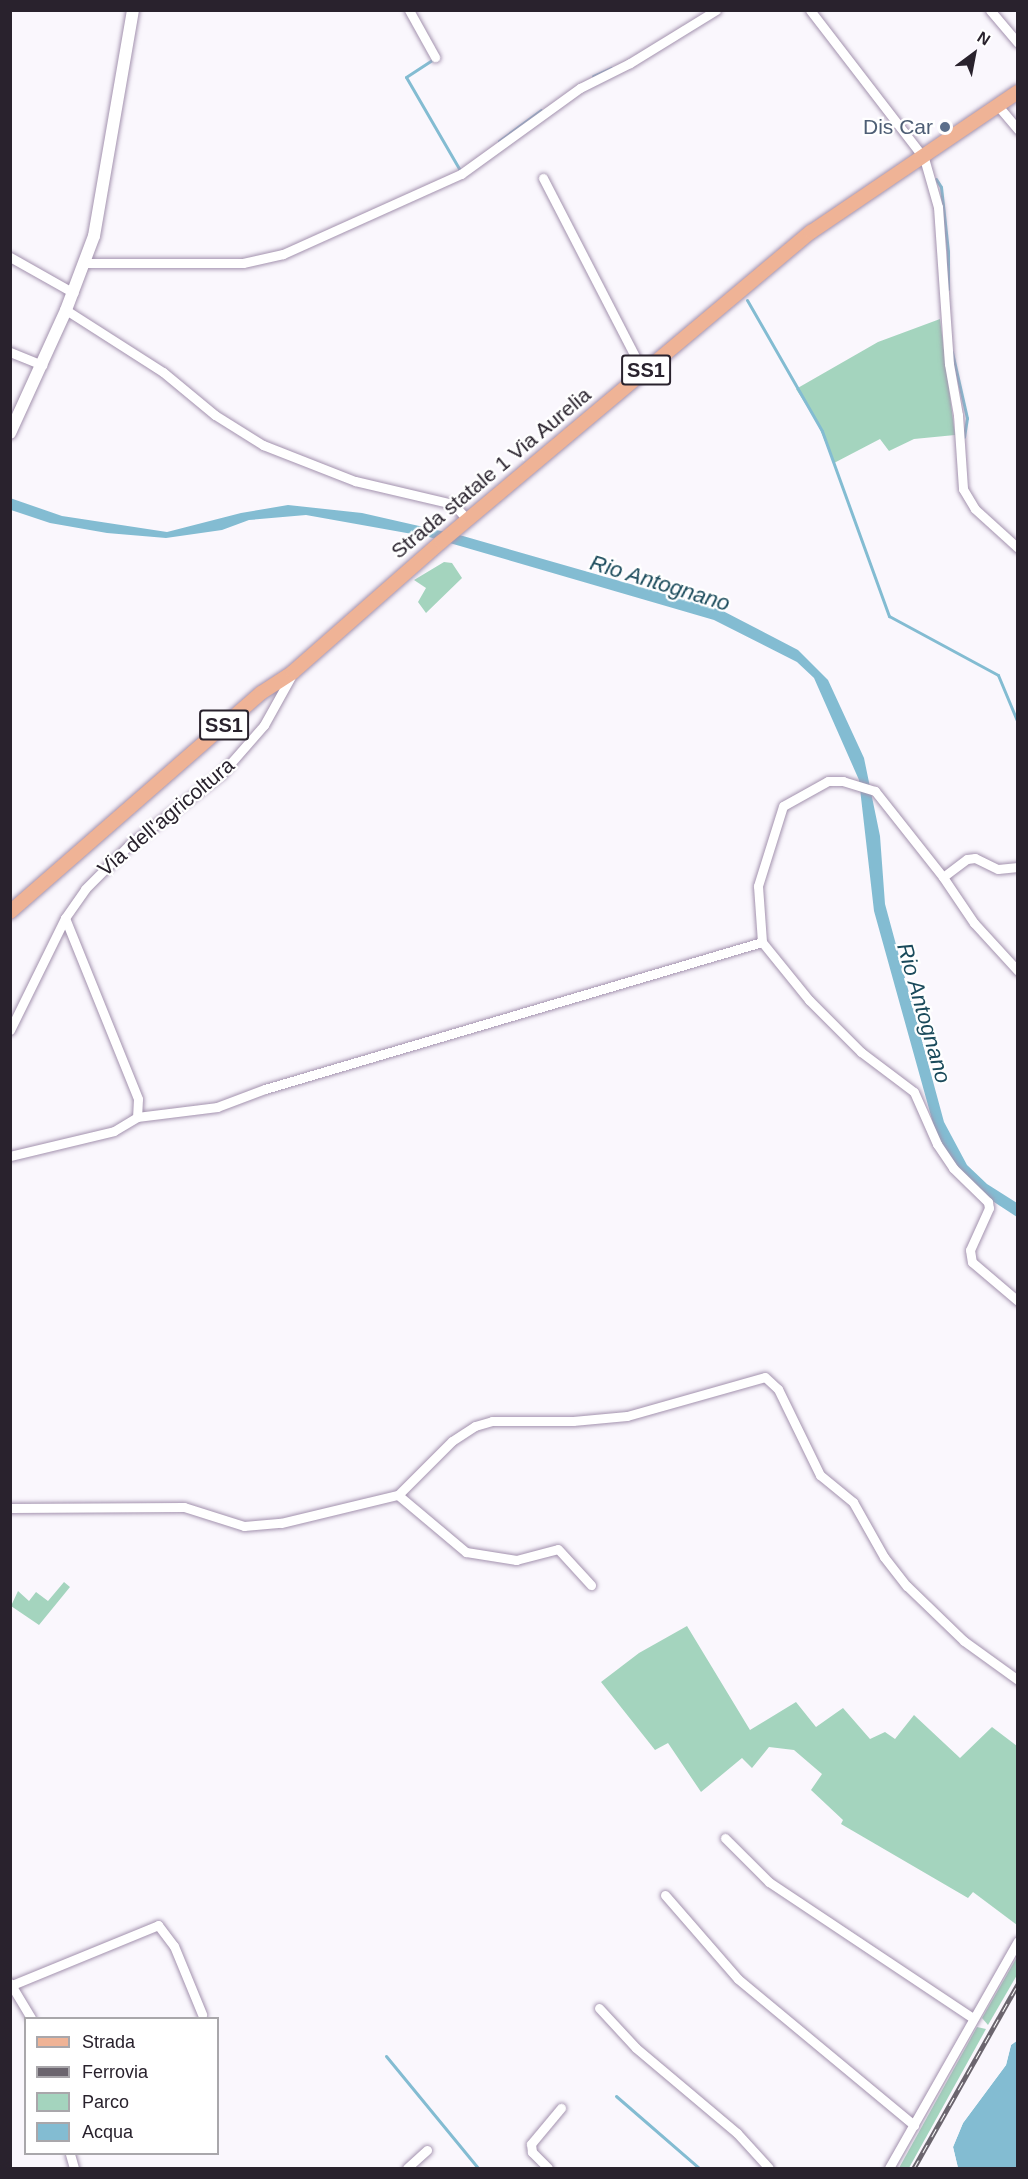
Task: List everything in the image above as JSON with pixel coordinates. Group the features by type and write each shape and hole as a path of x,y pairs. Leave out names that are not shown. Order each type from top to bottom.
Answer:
{"main road":[{"name":"Strada statale 1 Via Aurelia","path":"10,912 261,693 293,672 441,542 829,218 924,158 999,107 1017,92"}],"street":[{"path":"10,433 74,293 101,213 133,10"},
{"path":"409,10 435,57"},
{"path":"85,263 243,263 283,254 461,174 580,88 630,63 716,10"},
{"path":"810,10 924,158 939,216 949,364 958,415 963,489 975,509 1017,548"},
{"path":"990,10 1017,43"},
{"path":"999,107 1017,130"},
{"path":"543,178 643,372"},
{"path":"10,257 74,293"},
{"path":"66,310 163,372 215,415 263,446 355,481 453,504 466,521"},
{"path":"10,352 42,365"},
{"name":"Via dell'agricoltura","path":"10,1030 65,918 111,861 222,773 264,725 293,672"},
{"path":"1017,971 974,923 943,877 874,791 854,784 828,781 783,806 758,886 762,942 809,1000 853,1044 914,1092 937,1144 953,1168 988,1202 989,1208 970,1250 972,1262 1017,1301"},
{"path":"943,877 967,859 975,858 998,869 1017,867"},
{"path":"65,918 138,1099 137,1117"},
{"path":"10,1156 114,1131 137,1117 217,1107 265,1089 762,942"},
{"path":"10,1508 184,1507 251,1527 281,1523 398,1494 452,1441 475,1426 492,1421 573,1421 627,1416 765,1377 778,1389 820,1475 853,1502 884,1557 907,1586 964,1641 1017,1680"},
{"path":"398,1494 466,1552 516,1560 558,1549 591,1585"},
{"path":"725,1838 769,1882 973,2018"},
{"path":"665,1895 738,1979 914,2125"},
{"path":"30,2017 11,1984 158,1925 174,1946 202,2014"},
{"path":"889,2169 1017,1941"},
{"path":"599,2008 636,2049 737,2133 769,2169"},
{"path":"548,2169 532,2152 531,2144 561,2108"},
{"path":"407,2169 427,2150"}],"green space":[{"path":"940,319 955,435 914,439 889,451 880,439 834,463 817,422 796,389 878,342"},
{"path":"444,562 452,563 462,578 426,613 418,602 426,588 414,580"},
{"path":"64,1582 70,1587 39,1625 11,1606 18,1591 29,1601 36,1592 48,1601"},
{"path":"687,1626 750,1730 796,1702 816,1727 843,1708 870,1739 885,1732 895,1739 914,1715 960,1758 992,1727 1017,1746 1017,1925 973,1892 968,1898 841,1824 843,1820 811,1790 822,1774 794,1750 769,1747 752,1768 742,1758 701,1792 668,1743 655,1750 601,1682 639,1653"},
{"path":"1017,1957 1017,1975 988,2025 982,2018"},
{"path":"977,2027 986,2029 909,2168 899,2168"}],"water":[{"path":"10,498 62,516 167,532 241,513 288,505 362,513 463,536 721,610 798,650 828,680 864,758 880,836 885,904 944,1122 967,1165 987,1184 1017,1203 1017,1217 994,1202 956,1168 936,1134 874,911 859,780 814,678 797,662 714,620 429,537 306,515 249,520 222,530 166,538 107,533 50,523 11,510"},
{"path":"1017,2041 1017,2168 958,2168 953,2147 963,2123 1006,2065 1011,2045"}],"pier":[{"path":"1018,2038 1011,2045 1006,2065 963,2123 953,2147 958,2168 955,2168 950,2147 960,2122 1003,2063 1008,2044"}],"waterway":[{"path":"432,60 406,77 460,170"},
{"path":"593,76 611,68"},
{"path":"499,141 541,110"},
{"path":"936,179 941,187 948,251 948,289"},
{"path":"747,300 822,431 889,616 998,675 1018,723"},
{"path":"952,352 967,418 964,437"},
{"path":"386,2056 478,2168"},
{"path":"616,2096 699,2168"}],"railway":[{"path":"914,2168 1018,1984"}],"place":[{"name":"Dis Car","path":"945,127"}],"water label":[{"name":"Rio Antognano","path":"660,583"},
{"name":"Rio Antognano","path":"924,1013"}]}
